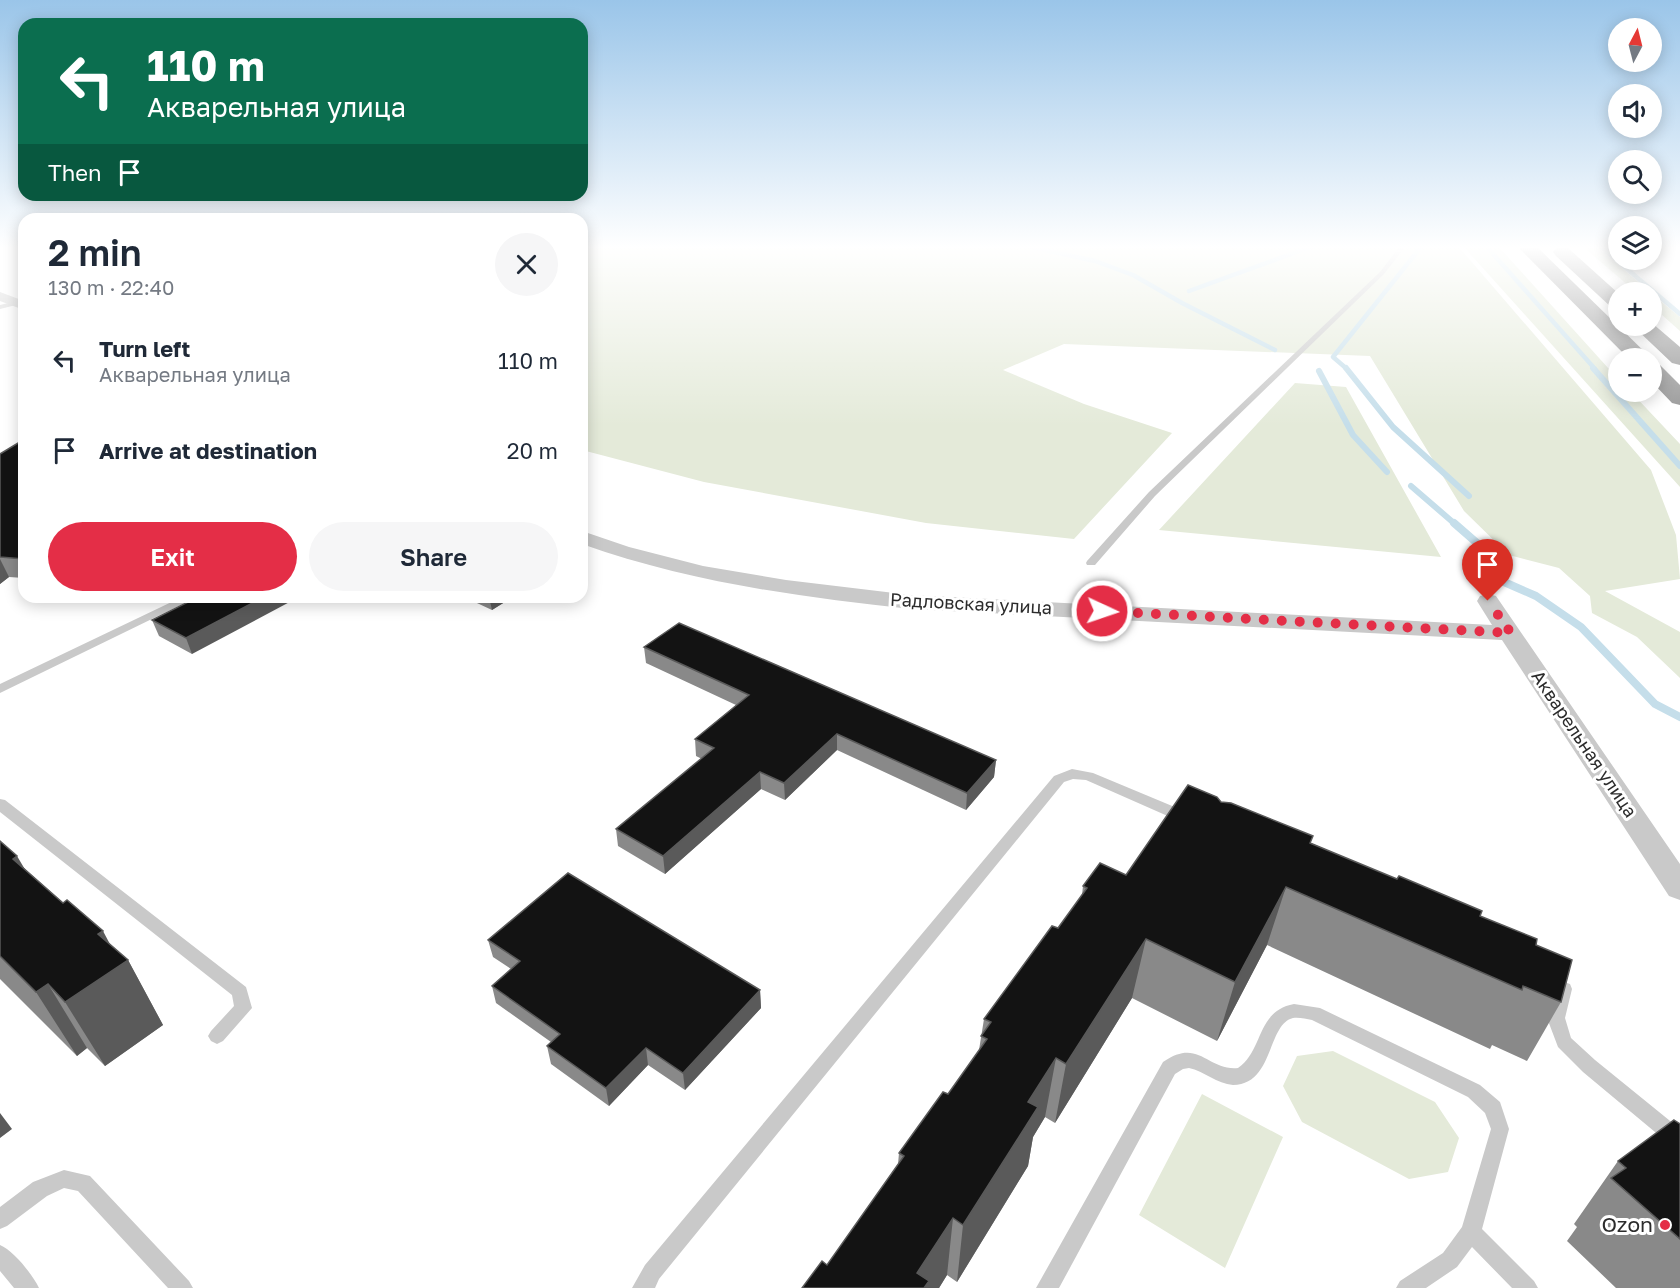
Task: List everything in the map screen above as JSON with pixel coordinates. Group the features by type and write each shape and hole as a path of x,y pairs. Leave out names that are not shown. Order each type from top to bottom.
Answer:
{"highway":[{"path":"1587,306 1630,348"},
{"path":"1655,336 1680,358"},
{"path":"1662,380 1680,398"}],"street":[{"name":"Радловская улица","path":"588,539 670,566 743,580 911,602 1511,633"},
{"name":"Акварельная улица","path":"1488,601 1680,888"}],"lane":[{"path":"1092,563 1152,494 1348,306"},
{"path":"0,689 179,603"},
{"path":"643,1288 652,1272 1059,779 1072,774 1088,776 1202,825"},
{"path":"0,804 240,992 243,1008 217,1036"},
{"path":"1565,985 1556,1018 1564,1042 1589,1066 1680,1141"},
{"path":"1047,1288 1169,1068 1182,1060 1201,1063 1221,1074 1239,1077 1253,1069 1277,1019 1292,1011 1314,1013 1474,1091 1493,1108 1500,1129 1471,1232 1450,1260 1407,1288"},
{"path":"0,1219 40,1189 64,1179 83,1183 182,1288"},
{"path":"1471,1232 1527,1288"},
{"path":"0,1255 28,1288"}],"green space":[{"path":"588,306 1510,306 1651,470 1676,535 1680,579 1605,591 1680,632 1680,678 1637,637 1592,613 1590,596 1559,568 1509,555 1464,511 1370,356 1064,344 1003,370 1084,404 1172,433 1074,539 926,523 704,482 588,452"},
{"path":"1517,306 1552,306 1608,368 1608,402 1640,402 1680,444 1680,487"},
{"path":"1662,306 1667,306 1680,317 1680,331 1662,315"},
{"path":"1295,383 1346,387 1441,557 1159,530"},
{"path":"1333,1051 1435,1102 1459,1138 1448,1172 1409,1179 1302,1122 1283,1086 1297,1056"},
{"path":"1202,1094 1283,1137 1225,1268 1139,1215"}],"building":[{"path":"18,443 18,558 0,557 0,454"},
{"path":"186,603 253,603 186,638 152,620"},
{"path":"679,623 996,760 967,793 837,734 784,783 760,772 663,856 616,829 714,748 695,739 749,695 644,647"},
{"path":"1188,785 1217,797 1221,802 1231,803 1313,836 1310,843 1397,879 1399,876 1482,911 1480,916 1537,939 1536,945 1572,960 1561,1002 1523,986 1522,990 1286,887 1235,982 1146,939 1066,1064 1056,1058 1028,1102 1038,1107 963,1225 953,1218 917,1273 929,1281 924,1288 802,1288 822,1261 827,1265 904,1156 899,1153 943,1092 948,1094 987,1039 981,1036 991,1022 984,1019 1052,926 1058,928 1087,888 1083,886 1100,863 1126,875"},
{"path":"0,841 17,856 13,859 63,903 67,900 103,931 98,934 128,960 65,1002 48,984 36,992 0,956"},
{"path":"568,873 760,990 683,1073 646,1048 606,1088 547,1046 560,1034 492,986 520,961 488,940"},
{"path":"1674,1120 1680,1124 1680,1239 1611,1178 1626,1168 1618,1161"}],"waterway":[{"path":"1188,306 1275,350"},
{"path":"1346,368 1333,357 1374,306"},
{"path":"1539,306 1595,369"},
{"path":"1671,306 1680,314"},
{"path":"1346,368 1393,427 1469,496"},
{"path":"1593,368 1680,466"},
{"path":"1319,371 1353,435 1387,472"},
{"path":"1411,486 1455,524"},
{"path":"1454,523 1485,550 1504,582 1536,596 1581,627 1655,704 1680,717"}],"place":[{"name":"Ozon","path":"1665,1225"}],"route":[{"path":"1102,611 1511,633 1488,601"}]}
